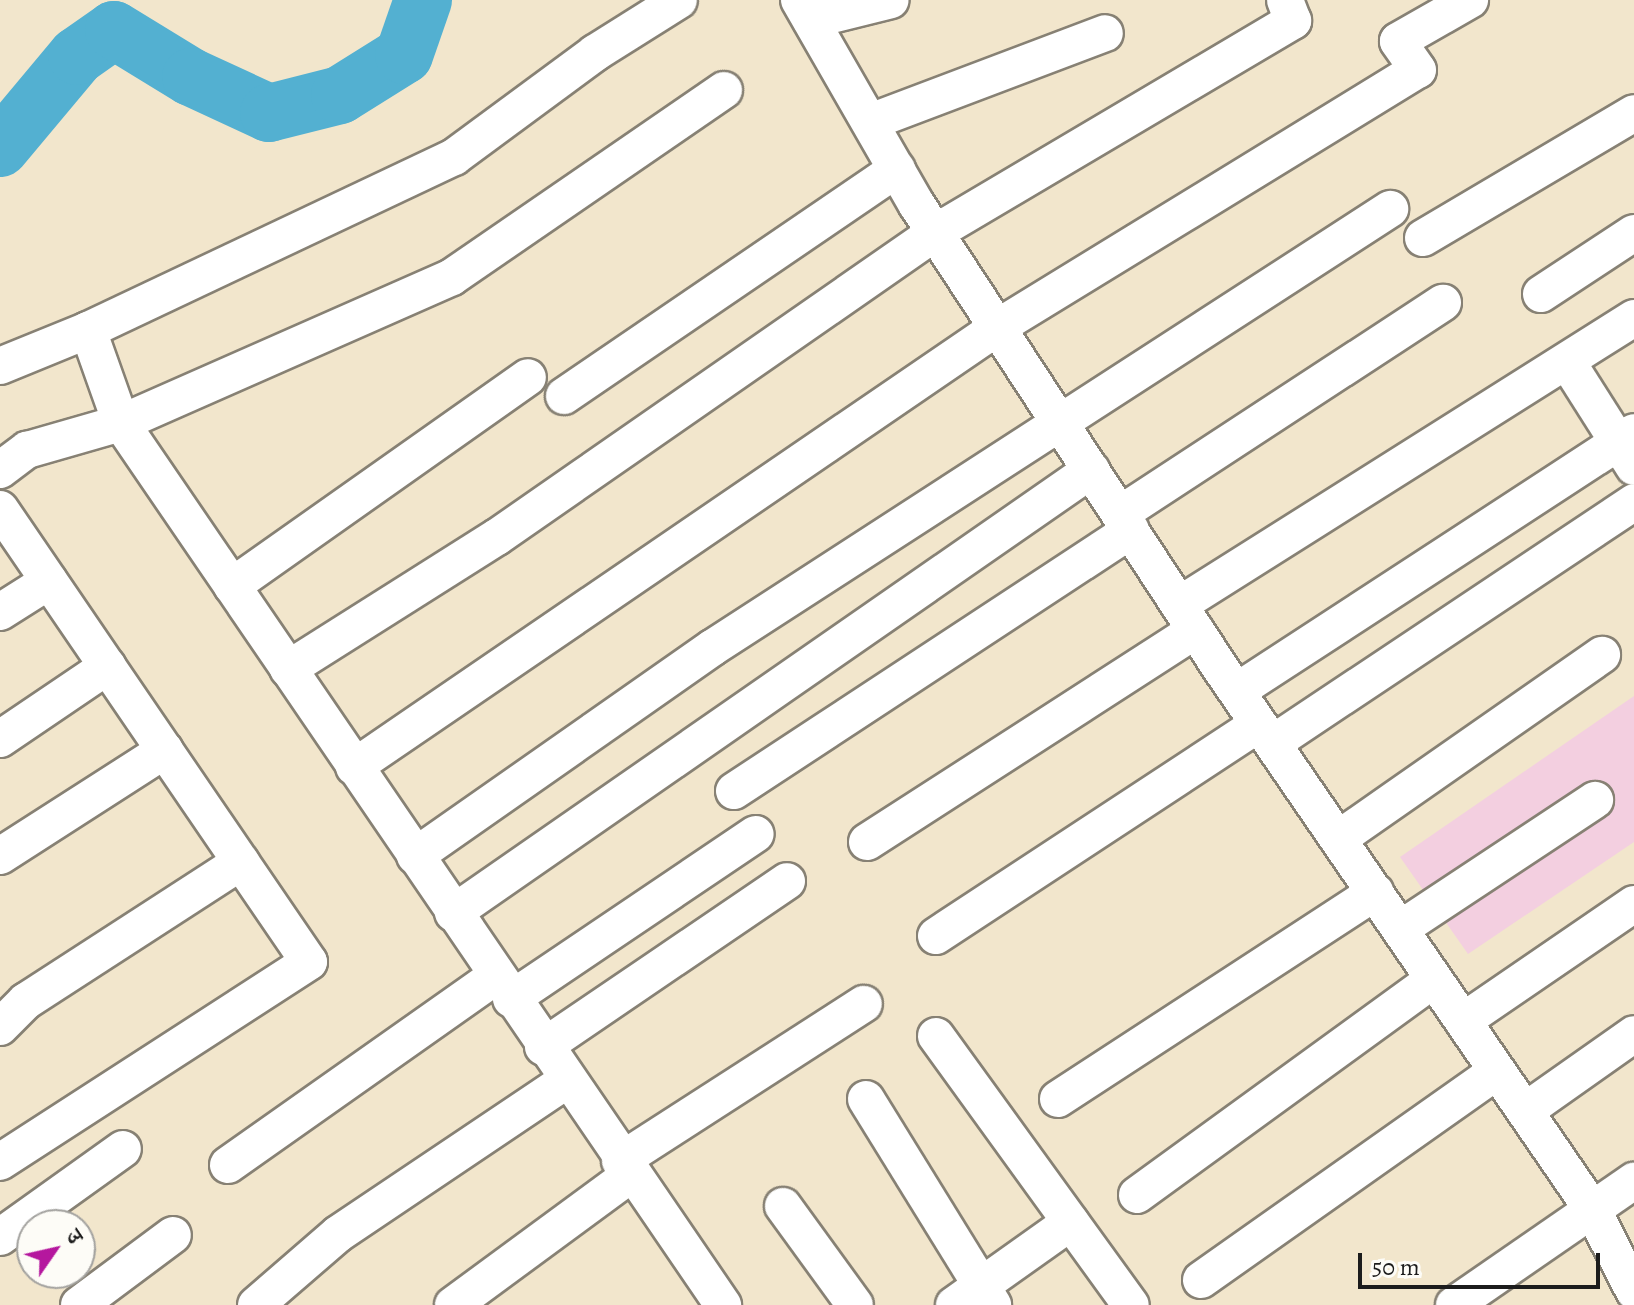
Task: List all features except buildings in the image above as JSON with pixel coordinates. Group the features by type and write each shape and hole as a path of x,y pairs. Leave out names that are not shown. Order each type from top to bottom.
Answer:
{"street":[{"path":"0,366 88,330 454,157 628,14 679,0"},
{"path":"891,0 805,10 936,232 1237,691 1592,1209 1634,1291"},
{"path":"288,669 497,537 936,232 1293,21 1285,0"},
{"path":"354,767 998,327 1418,70 1398,41 1427,11 1470,0"},
{"path":"870,122 1105,33"},
{"path":"0,470 27,450 121,423 452,277 724,90"},
{"path":"1423,238 1634,113"},
{"path":"564,396 897,169"},
{"path":"415,856 712,648 1058,419 1390,209"},
{"path":"1541,294 1634,233"},
{"path":"734,791 1443,303"},
{"path":"867,842 1188,618 1634,318"},
{"path":"88,330 121,423 625,1168 723,1305"},
{"path":"1237,691 1629,447 1568,363"},
{"path":"232,586 528,377"},
{"path":"453,913 1091,470"},
{"path":"936,936 1634,502"},
{"path":"0,509 309,962 0,1162"},
{"path":"0,612 49,581"},
{"path":"1338,839 1602,655"},
{"path":"0,739 108,666"},
{"path":"0,856 165,750"},
{"path":"1400,929 1595,800"},
{"path":"228,1165 503,987 756,834"},
{"path":"0,1027 26,1001 241,862"},
{"path":"543,1047 787,881"},
{"path":"1058,1099 1375,892"},
{"path":"1463,1021 1634,904"},
{"path":"1137,1195 1434,979"},
{"path":"453,1305 625,1168 864,1004"},
{"path":"1525,1111 1634,1034"},
{"path":"936,1036 1131,1305"},
{"path":"1201,1280 1497,1071"},
{"path":"256,1305 338,1234 566,1081"},
{"path":"866,1099 976,1299 1071,1222"},
{"path":"0,1237 123,1149"},
{"path":"1454,1305 1634,1181"},
{"path":"783,1206 855,1305"},
{"path":"79,1305 173,1235"}],"shaded area":[{"path":"1634,696 1634,842 1468,954 1400,857"}],"waterway":[{"path":"0,148 77,56 114,30 191,77 269,113 340,95 404,55 423,0"}]}
